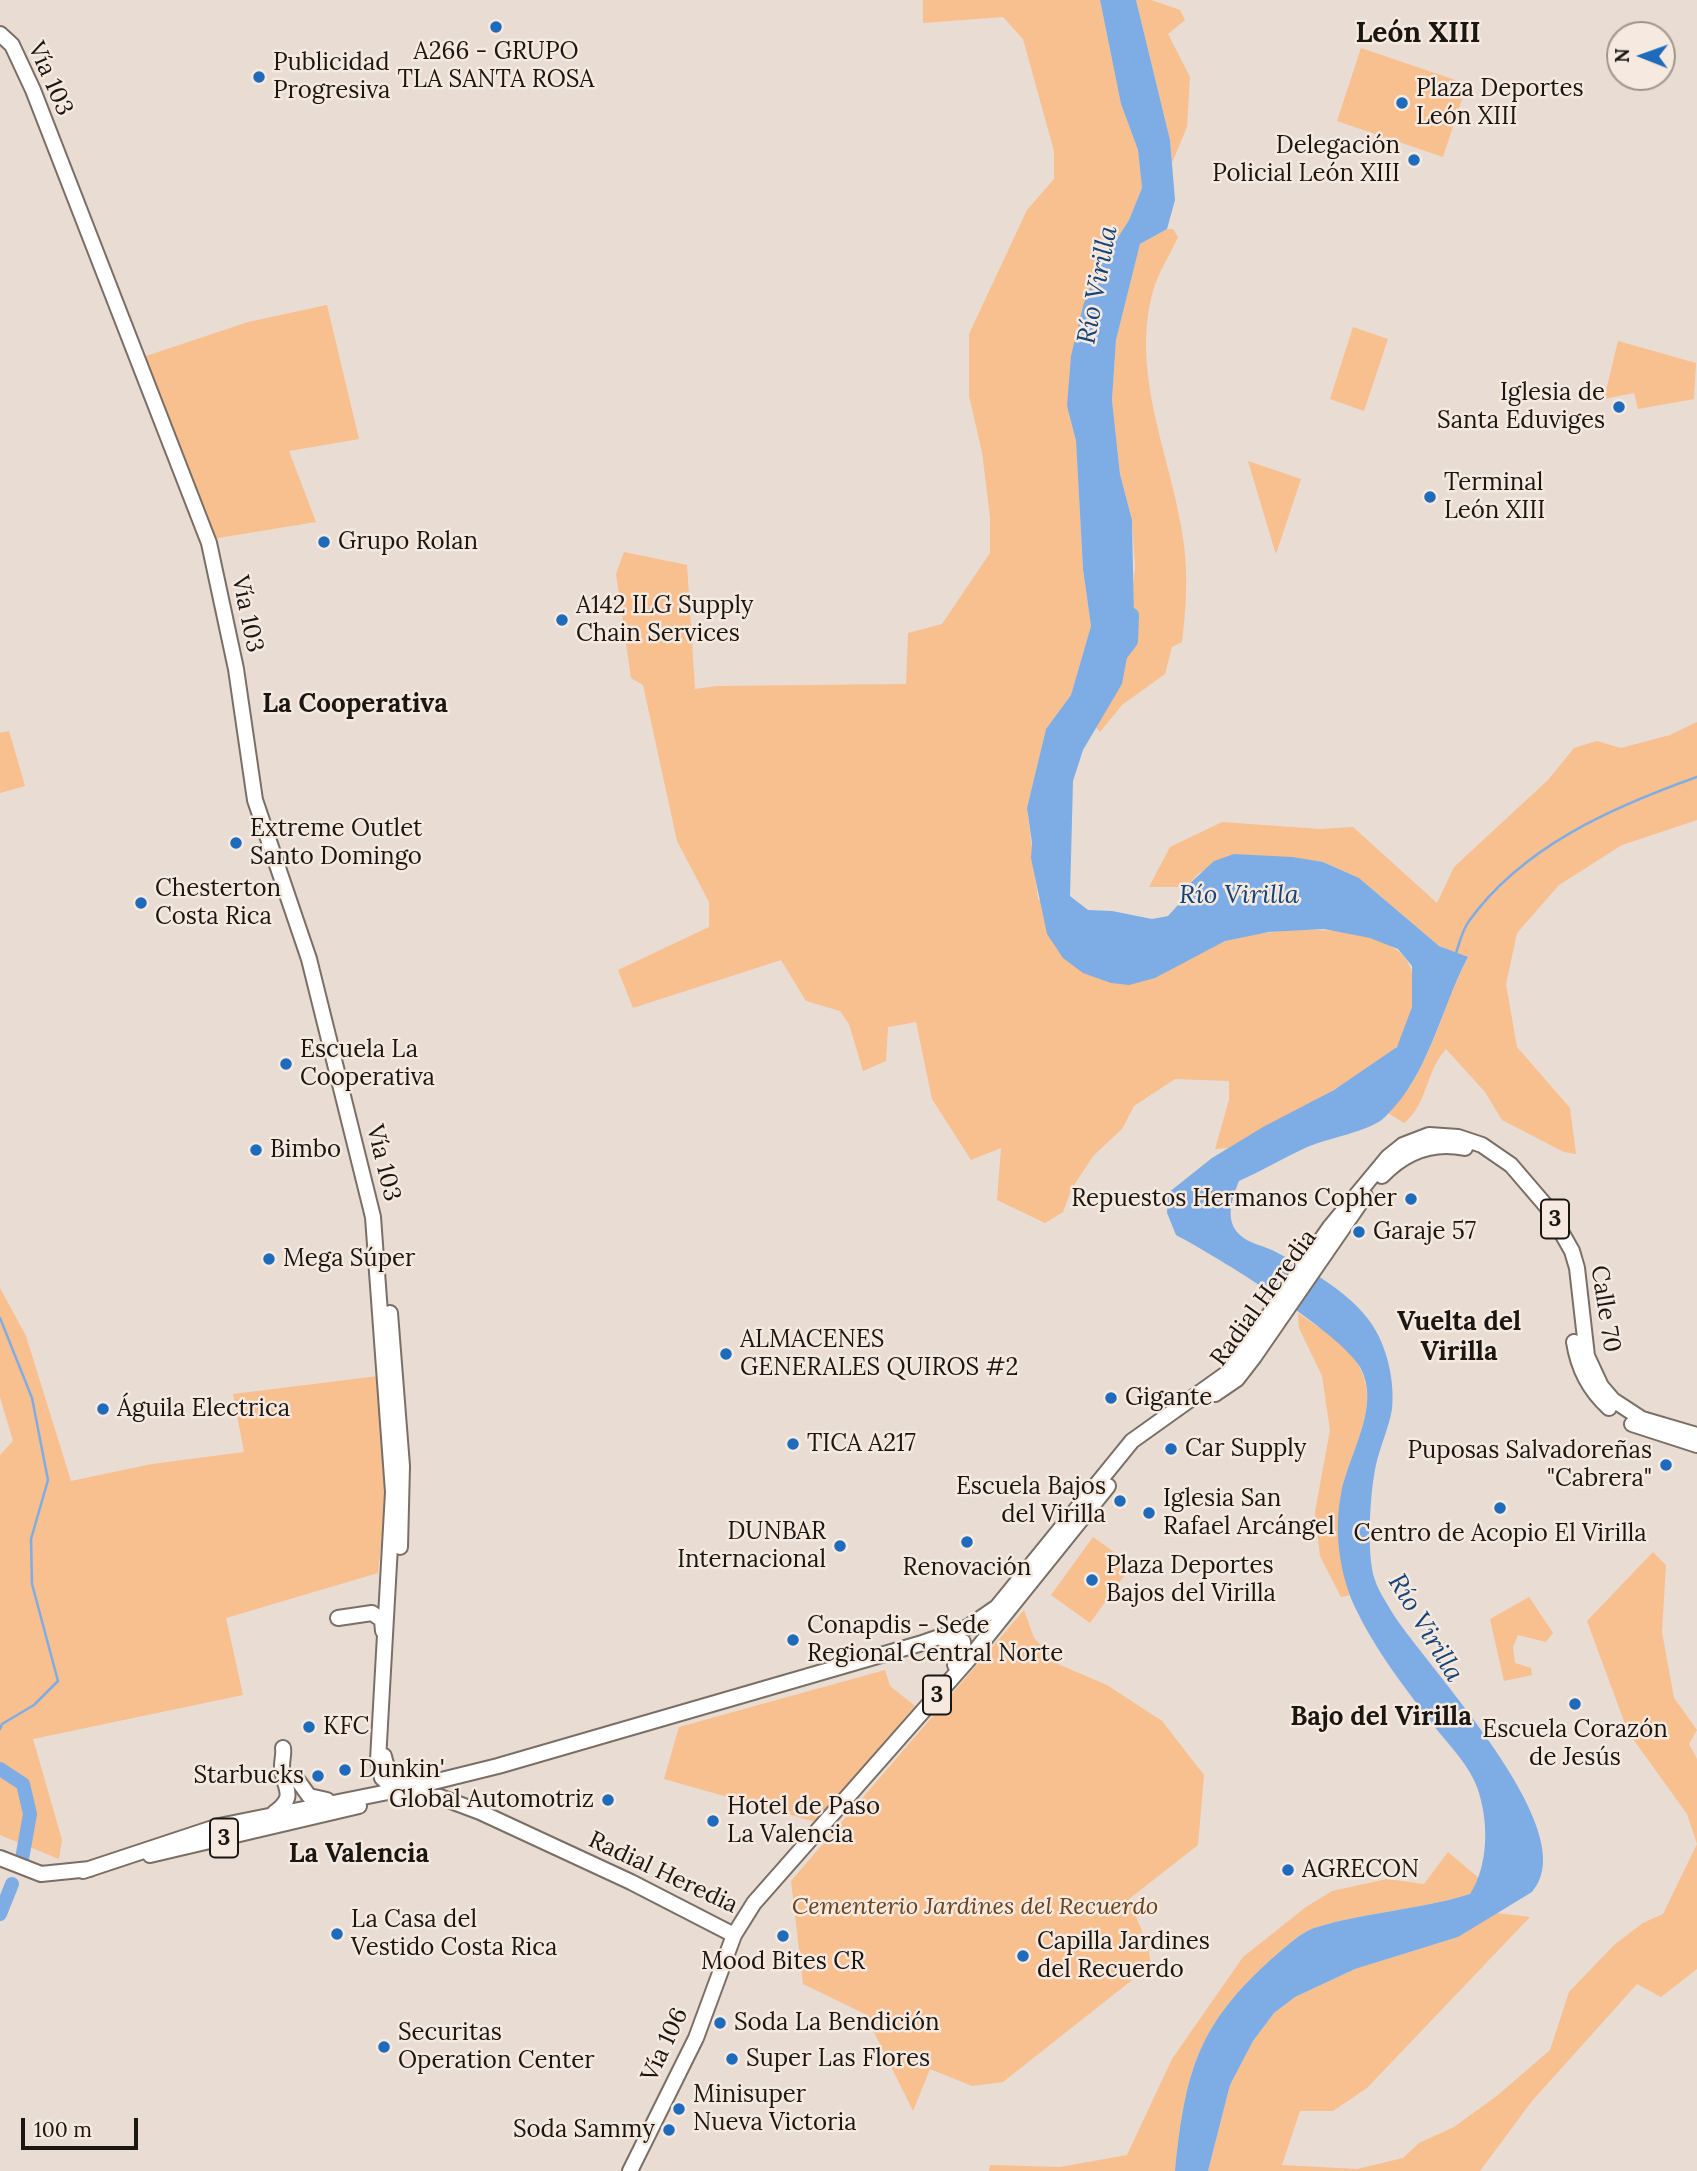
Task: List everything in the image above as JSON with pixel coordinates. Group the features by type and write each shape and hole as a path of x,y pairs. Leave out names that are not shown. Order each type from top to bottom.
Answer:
{"main road":[{"name":"Vía 103","path":"0,34 12,45 33,90 209,543 236,669 255,800 309,959 359,1155 388,1300 402,1466 381,1735"},
{"name":"Calle 70","path":"1335,1230 1363,1184 1403,1145 1429,1135 1443,1135 1492,1149 1511,1165 1548,1207 1565,1236 1577,1268 1587,1356 1601,1386 1613,1400 1642,1419 1697,1435"},
{"name":"Calle 70","path":"1335,1230 1370,1189 1407,1155 1441,1146 1464,1148 1484,1155 1497,1164 1540,1212 1559,1243 1568,1274 1578,1364 1596,1395 1637,1427 1697,1445"},
{"name":"Vía 103","path":"374,1229 390,1423 393,1492 391,1594"},
{"name":"Radial Heredia","path":"0,1858 41,1874 83,1871 330,1812 413,1796 448,1800 631,1882 734,1935 759,1897 968,1660 1140,1446 1225,1388 1335,1230"},
{"path":"388,1300 390,1423"},
{"name":"Radial Heredia","path":"83,1871 172,1839 302,1807 393,1791 498,1766 919,1644 968,1627 997,1607 1132,1441 1218,1382 1249,1355"},
{"path":"391,1594 395,1620 383,1750 386,1766 393,1776 405,1781 449,1778"},
{"path":"338,1618 372,1613 382,1620 383,1688"},
{"path":"824,1821 849,1786 964,1652 963,1642 959,1639 919,1644"},
{"path":"381,1735 379,1768 393,1791 413,1796"},
{"path":"296,1777 309,1796 350,1799 366,1792 372,1783 374,1751 381,1735"},
{"path":"269,1815 284,1805 288,1795 282,1768 283,1748"},
{"path":"448,1800 449,1792 458,1782 498,1766"},
{"path":"138,1858 198,1837 295,1815 302,1807"},
{"name":"Vía 106","path":"630,2171 696,2038 734,1935"}],"green space":[{"path":"923,0 1100,0 1121,104 1138,150 1142,188 1129,220 1096,272 1067,406 1076,441 1083,569 1091,626 1071,695 1046,729 1027,808 1038,899 1155,978 1226,941 1273,932 1303,930 1364,935 1389,945 1406,959 1413,980 1412,1006 1406,1031 1394,1050 1380,1062 1229,1148 1215,1149 1229,1100 1229,1081 1175,1079 1134,1106 1122,1129 1094,1155 1072,1188 1063,1212 1045,1223 997,1200 1001,1148 971,1160 932,1099 916,1022 888,1027 886,1061 863,1071 849,1024 840,1011 806,1001 781,960 633,1008 618,970 709,927 709,902 677,841 643,685 631,678 616,574 624,552 687,565 695,689 717,686 906,684 908,633 942,624 990,553 990,517 982,452 969,396 969,334 1027,210 1054,179 1054,151 1023,39 1003,17 923,23"},
{"path":"1136,0 1151,0 1180,10 1185,20 1168,34 1190,77 1187,127 1172,163 1170,140"},
{"name":"Plaza Deportes León XIII","path":"1361,48 1467,84 1443,157 1337,121"},
{"path":"1167,229 1173,229 1178,237 1153,291 1147,323 1146,355 1156,419 1184,545 1186,594 1182,642 1172,647 1165,674 1122,705 1100,732 1096,727 1122,684 1135,567 1132,520 1120,474 1112,400 1116,340 1140,244"},
{"path":"327,305 359,439 289,451 316,522 212,539 140,358 248,322"},
{"path":"1353,327 1388,339 1364,411 1330,399"},
{"path":"1618,341 1696,363 1694,399 1638,409 1634,393 1604,399"},
{"path":"1248,461 1301,479 1276,554 1274,548"},
{"path":"1697,722 1697,820 1622,845 1559,885 1517,933 1506,984 1517,1047 1570,1108 1576,1154 1564,1152 1502,1120 1485,1092 1446,1049 1439,1058 1412,1115 1404,1123 1388,1113 1412,1083 1420,1068 1468,958 1439,946 1359,878 1323,862 1234,854 1198,874 1186,887 1149,887 1170,847 1222,822 1320,829 1353,827 1437,903 1454,867 1548,780 1574,748 1597,741 1621,748 1670,735"},
{"path":"9,731 25,786 0,793 0,733"},
{"path":"0,1288 26,1336 71,1481 152,1464 244,1452 233,1394 378,1376 386,1499 378,1573 226,1618 243,1695 33,1739 62,1840 59,1859 0,1835 0,1455 13,1441 0,1397"},
{"path":"1298,1313 1350,1352 1366,1385 1365,1417 1339,1507 1340,1545 1350,1595 1341,1597 1320,1556 1315,1512 1330,1430 1322,1376 1299,1328"},
{"name":"Plaza Deportes Bajos del Virilla","path":"1093,1537 1132,1565 1090,1623 1051,1595"},
{"path":"1653,1552 1666,1565 1662,1632 1674,1698 1697,1730 1689,1744 1697,1759 1697,1844 1687,1814 1628,1732 1587,1621"},
{"path":"1529,1597 1553,1633 1546,1642 1518,1635 1513,1647 1515,1663 1531,1668 1532,1675 1504,1681 1490,1619"},
{"name":"Cementerio Jardines del Recuerdo","path":"1024,1610 1034,1638 1060,1665 1107,1685 1162,1721 1204,1775 1198,1845 1129,1899 1148,1946 1151,1965 1003,2082 972,2086 930,2069 913,2111 865,2014 803,1984 791,1881"},
{"path":"885,1670 890,1686 915,1706 816,1822 664,1779 679,1727"},
{"path":"1697,1844 1697,1969 1661,1997 1637,1984 1532,2101 1480,2171 1208,2171 1230,2085 1253,2041 1274,2013 1295,1997 1355,1969 1458,1937 1496,1913 1530,1917 1367,2088 1333,2111 1300,2111 1282,2165 1357,2169 1403,2158 1419,2143 1454,2127 1498,2095 1550,2050 1569,1992 1614,1945 1643,1923 1663,1914"},
{"path":"1448,1852 1480,1879 1470,1894 1314,1928 1289,1944 1243,1987 1209,2033 1198,2056 1183,2108 1175,2171 989,2171 990,2165 1060,2167 1127,2155 1172,2059 1243,1957 1306,1907 1332,1891 1387,1879 1424,1884"}],"water":[{"name":"Río Virilla","path":"1100,0 1136,0 1170,140 1175,200 1167,229 1140,244 1116,340 1112,400 1120,474 1132,520 1134,619 1122,684 1083,750 1073,781 1070,896 1088,910 1112,911 1152,919 1168,916 1178,905 1186,887 1214,861 1234,854 1292,857 1323,862 1359,878 1439,946 1468,957 1413,1082 1385,1117 1359,1131 1314,1144 1239,1181 1232,1202 1231,1216 1235,1229 1243,1238 1274,1251 1340,1291 1362,1312 1377,1332 1389,1364 1393,1398 1372,1491 1370,1540 1375,1580 1407,1634 1494,1747 1520,1790 1538,1829 1543,1865 1532,1892 1458,1937 1355,1969 1295,1997 1274,2013 1253,2041 1230,2085 1208,2171 1175,2171 1183,2108 1190,2081 1209,2033 1224,2010 1267,1963 1314,1928 1470,1894 1481,1870 1485,1828 1481,1800 1470,1772 1381,1653 1361,1620 1344,1577 1339,1550 1339,1508 1345,1479 1366,1414 1366,1382 1360,1367 1348,1352 1304,1315 1176,1235 1167,1213 1168,1193 1212,1158 1263,1127 1334,1090 1397,1047 1412,1007 1412,966 1398,949 1370,938 1324,929 1269,932 1225,941 1155,978 1129,985 1111,983 1083,973 1063,958 1047,934 1031,858 1032,843 1027,808 1046,729 1071,695 1091,626 1083,569 1076,441 1067,406 1071,356 1083,306 1096,272 1129,220 1142,188 1138,150 1121,104"}],"waterway":[{"name":"Río Virilla","path":"1119,657 1131,641 1132,615"},
{"path":"1455,956 1467,925 1491,895 1543,850 1602,816 1697,777"},
{"path":"0,1318 32,1398 48,1480 31,1539 32,1584 58,1681 34,1705 2,1724 0,1729"},
{"path":"0,1769 23,1784 30,1814 22,1859"},
{"path":"0,1914 12,1884"}],"place":[{"name":"A266 - GRUPO TLA SANTA ROSA","path":"496,27"},
{"name":"Publicidad Progresiva","path":"259,77"},
{"name":"Plaza Deportes León XIII","path":"1402,103"},
{"name":"Delegación Policial León XIII","path":"1414,160"},
{"name":"Iglesia de Santa Eduviges","path":"1619,407"},
{"name":"Terminal León XIII","path":"1430,497"},
{"name":"Grupo Rolan","path":"324,542"},
{"name":"A142 ILG Supply Chain Services","path":"562,620"},
{"name":"Extreme Outlet Santo Domingo","path":"236,843"},
{"name":"Chesterton Costa Rica","path":"141,903"},
{"name":"Escuela La Cooperativa","path":"286,1064"},
{"name":"Bimbo","path":"256,1150"},
{"name":"Repuestos Hermanos Copher","path":"1411,1199"},
{"name":"Garaje 57","path":"1359,1232"},
{"name":"Mega Súper","path":"269,1259"},
{"name":"ALMACENES GENERALES QUIROS #2","path":"726,1354"},
{"name":"Gigante","path":"1111,1398"},
{"name":"Águila Electrica","path":"103,1409"},
{"name":"TICA A217","path":"793,1444"},
{"name":"Car Supply","path":"1171,1449"},
{"name":"Puposas Salvadoreñas \"Cabrera\"","path":"1666,1465"},
{"name":"Escuela Bajos del Virilla","path":"1120,1501"},
{"name":"Centro de Acopio El Virilla","path":"1500,1508"},
{"name":"Iglesia San Rafael Arcángel","path":"1149,1513"},
{"name":"Renovación","path":"967,1542"},
{"name":"DUNBAR Internacional","path":"840,1546"},
{"name":"Plaza Deportes Bajos del Virilla","path":"1092,1580"},
{"name":"Conapdis - Sede Regional Central Norte","path":"793,1640"},
{"name":"Escuela Corazón de Jesús","path":"1575,1704"},
{"name":"KFC","path":"309,1727"},
{"name":"Dunkin'","path":"345,1770"},
{"name":"Starbucks","path":"318,1776"},
{"name":"Global Automotriz","path":"608,1800"},
{"name":"Hotel de Paso La Valencia","path":"713,1821"},
{"name":"AGRECON","path":"1288,1870"},
{"name":"La Casa del Vestido Costa Rica","path":"337,1934"},
{"name":"Mood Bites CR","path":"783,1936"},
{"name":"Capilla Jardines del Recuerdo","path":"1023,1956"},
{"name":"Soda La Bendición","path":"720,2023"},
{"name":"Securitas Operation Center","path":"384,2047"},
{"name":"Super Las Flores","path":"732,2059"},
{"name":"Minisuper Nueva Victoria","path":"679,2109"},
{"name":"Soda Sammy","path":"669,2130"}],"district":[{"name":"León XIII","path":"1418,34"},
{"name":"La Cooperativa","path":"355,705"},
{"name":"Vuelta del Virilla","path":"1459,1338"},
{"name":"Bajo del Virilla","path":"1381,1718"},
{"name":"La Valencia","path":"359,1855"}]}
